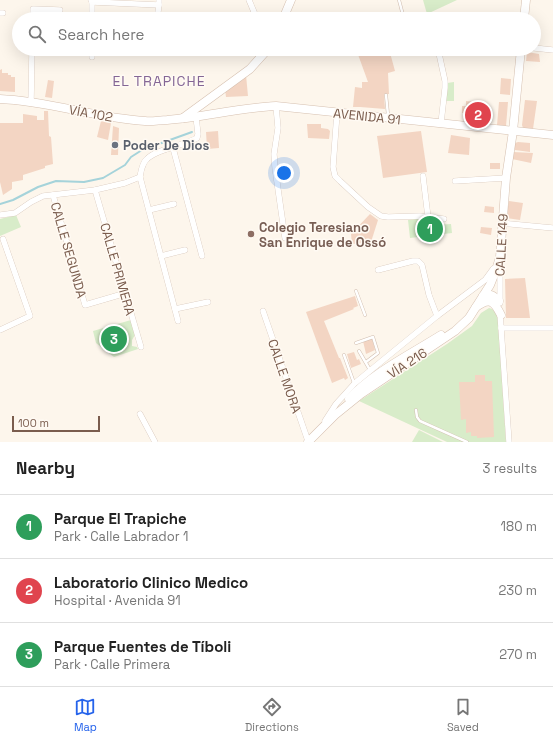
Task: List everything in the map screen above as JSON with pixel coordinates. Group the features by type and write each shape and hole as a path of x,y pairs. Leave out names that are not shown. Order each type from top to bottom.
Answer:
{"main road":[{"path":"285,12 291,0"},
{"path":"525,12 526,0"},
{"path":"162,120 195,114 250,68 261,56"},
{"name":"CALLE 149","path":"500,257 501,223 513,130 520,56"},
{"name":"VÍA 102","path":"0,99 31,102 116,118 147,121 182,119"},
{"name":"AVENIDA 91","path":"182,119 195,114 276,106 553,135"},
{"name":"VÍA 216","path":"308,442 320,428 361,394 455,331 469,318 494,276 500,257"},
{"path":"483,296 494,295 499,301"},
{"path":"475,308 483,302 489,301 497,307 501,315"},
{"name":"VÍA 216","path":"335,415 356,386 373,373 452,327 475,308"}],"street":[{"path":"249,0 253,12"},
{"path":"92,12 91,1 159,3"},
{"path":"33,12 33,9 60,10"},
{"path":"541,49 553,50"},
{"path":"31,102 32,56"},
{"path":"440,56 445,81 441,123"},
{"path":"276,106 278,128 274,154 274,168 285,238"},
{"path":"337,112 333,152 333,168 335,176 368,207 381,216 388,218 409,216 444,219"},
{"path":"178,321 140,177 147,159 160,152 197,138 198,134 195,114"},
{"path":"173,148 202,256"},
{"path":"423,176 428,217"},
{"path":"0,215 15,213 43,196 96,190 125,183 140,177"},
{"path":"455,181 506,178"},
{"name":"CALLE PRIMERA","path":"96,190 141,347"},
{"name":"CALLE SEGUNDA","path":"53,195 85,305 126,294"},
{"path":"149,210 174,204"},
{"path":"501,223 553,228"},
{"path":"0,330 30,316 3,239"},
{"path":"161,256 185,250"},
{"path":"373,373 436,316 486,280 500,257"},
{"name":"CALLE 149","path":"500,257 499,301 509,442"},
{"path":"378,270 418,261 422,265 436,316"},
{"path":"175,309 208,302"},
{"name":"CALLE MORA","path":"262,311 308,442"},
{"path":"501,328 553,328"},
{"path":"320,428 336,404 356,386"},
{"path":"140,414 155,442"}],"lane":[{"path":"399,0 402,12"},
{"path":"386,95 389,118"},
{"path":"356,291 365,315"},
{"path":"356,343 373,337 378,353 366,362"},
{"path":"359,351 373,373"},
{"path":"344,355 356,386"},
{"path":"416,410 417,417 420,421 467,442"}],"green space":[{"path":"423,0 457,0 431,12 426,12"},
{"path":"454,82 454,101 446,101 447,83"},
{"path":"16,215 21,227 0,236 0,219"},
{"path":"418,219 435,225 451,224 452,233 410,238 408,220"},
{"path":"489,308 495,312 498,318 506,442 447,442 359,401 447,344 472,326 481,313"},
{"path":"131,320 135,335 132,340 132,346 137,347 138,349 114,357 96,343 93,331"},
{"path":"419,430 443,442 412,442"}],"building":[{"path":"359,56 391,56 395,71 388,73 389,94 384,94 385,109 353,107 355,87 362,88 362,82 368,82"},
{"path":"527,56 539,56 540,62 526,61"},
{"path":"2,69 2,73 8,73 11,77 15,77 15,92 0,91 0,70"},
{"path":"246,75 248,96 226,97 225,89"},
{"path":"501,78 511,79 510,95 500,94"},
{"path":"48,80 54,81 52,98 45,97"},
{"path":"525,100 537,101 533,129 523,128 522,125"},
{"path":"466,101 476,102 476,105 482,106 482,118 464,118 462,106 466,106"},
{"path":"499,102 508,102 506,126 497,125"},
{"path":"44,111 48,111 49,136 51,137 53,164 23,175 23,180 12,182 12,189 3,195 0,182 0,123 23,123 23,114 37,116 37,120 44,120"},
{"path":"101,121 111,123 108,140 97,137"},
{"path":"307,124 321,124 321,128 328,129 330,131 329,139 308,138"},
{"name":"Poder De Dios","path":"113,126 119,128 118,155 111,155"},
{"path":"218,131 219,148 207,149 206,132"},
{"path":"421,131 427,172 383,178 377,136"},
{"path":"451,135 470,138 469,155 448,153"},
{"path":"515,143 530,143 530,152 515,150"},
{"path":"513,152 533,153 531,163 512,159"},
{"path":"490,163 500,163 500,169 490,169"},
{"path":"509,201 523,203 520,220 506,218"},
{"path":"485,206 494,207 494,213 484,212"},
{"path":"370,214 378,220 371,242 352,244 351,234"},
{"path":"481,227 492,228 491,235 480,233"},
{"path":"525,278 530,318 506,318 505,279"},
{"path":"355,296 358,306 324,321 348,378 332,383 306,312"},
{"path":"372,338 375,350 366,354 363,341"},
{"path":"354,352 357,360 359,359 361,364 351,368 347,354"},
{"path":"475,375 485,375 485,381 492,381 494,437 477,438 477,436 471,436 471,432 466,433 466,419 461,420 459,382 475,382"}],"waterway":[{"path":"0,204 13,200 38,187 56,181 84,182 103,178 125,165 131,157 142,150 192,132"}],"place":[{"name":"Laboratorio Clinico Medico","path":"478,115"},
{"name":"Poder De Dios","path":"115,145"},
{"name":"Parque El Trapiche","path":"430,229"},
{"name":"Colegio Teresiano San Enrique de Ossó","path":"251,234"},
{"name":"Parque Fuentes de Tíboli","path":"114,339"}],"district":[{"name":"EL TRAPICHE","path":"159,81"}]}
